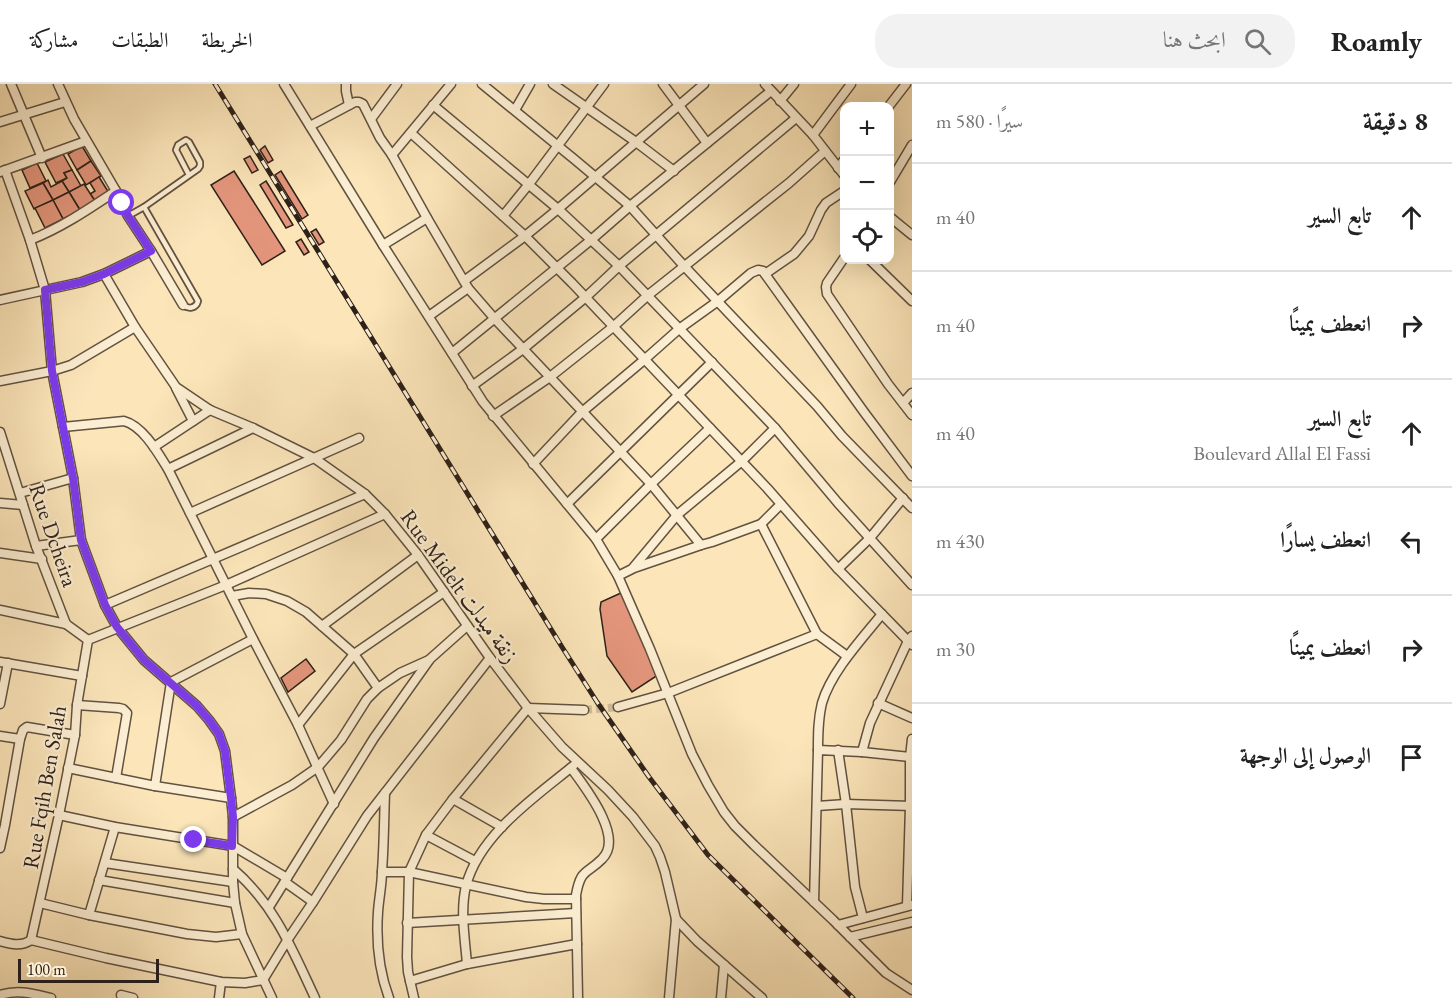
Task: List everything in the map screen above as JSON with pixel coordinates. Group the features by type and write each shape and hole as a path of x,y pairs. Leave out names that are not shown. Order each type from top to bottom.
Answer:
{"street":[{"path":"11,84 42,158"},
{"path":"58,84 65,102 128,216 183,305"},
{"path":"284,84 472,386 493,416 596,539 618,576 692,754 724,812 754,845 886,973 912,990"},
{"path":"346,84 349,105"},
{"path":"370,118 397,84"},
{"path":"392,155 451,84"},
{"path":"482,84 630,206 817,406 842,436 912,508"},
{"path":"514,110 530,84"},
{"path":"553,84 674,171"},
{"path":"503,216 604,84"},
{"path":"663,84 706,144"},
{"path":"429,316 704,84"},
{"path":"780,101 794,84"},
{"path":"813,135 851,84"},
{"path":"892,102 906,84"},
{"path":"452,353 674,171 768,87 813,135 840,170"},
{"path":"0,122 65,102"},
{"path":"310,126 349,105 360,102 363,104 380,138 466,284 494,318 651,484 701,545"},
{"path":"434,105 558,209 619,267 775,428 838,503 912,584"},
{"path":"472,386 523,349 586,297 796,118"},
{"path":"411,133 525,236 586,297 742,461 838,569 911,641 878,703 862,752"},
{"path":"86,141 3,171 30,240 45,290 52,371 73,478 81,540 105,605 117,627 144,660 197,706 219,734 225,751 233,817 235,903 242,934 272,998"},
{"path":"894,175 912,145"},
{"path":"493,416 550,377 614,327 646,296 789,183 825,151"},
{"path":"30,240 62,225 116,191"},
{"path":"765,274 794,254 809,236 826,203 840,194"},
{"path":"383,244 427,218"},
{"path":"894,221 912,235"},
{"path":"0,300 82,282 151,251"},
{"path":"840,264 827,283 827,294 912,416"},
{"path":"874,264 912,301"},
{"path":"533,464 582,412 679,329 756,270 765,274 912,476"},
{"name":"Rue Midelt زنقة ميدلت","path":"104,274 135,327 176,387 210,410 314,458 365,495 385,514 418,555 528,708 562,747 574,766 621,803 655,846 665,872 675,919 669,998"},
{"path":"0,381 52,371 78,361 135,327"},
{"path":"567,504 712,362"},
{"path":"176,387 193,420"},
{"path":"903,403 912,393"},
{"path":"154,447 210,410"},
{"path":"63,427 124,421 135,426 154,447 168,469 298,725 334,804"},
{"path":"168,469 253,428"},
{"path":"596,539 710,428"},
{"path":"632,569 677,515 742,461 775,428"},
{"name":"Rue Dcheira","path":"0,432 36,546 66,624"},
{"path":"190,513 359,438"},
{"path":"20,493 73,478"},
{"path":"105,605 365,495"},
{"path":"838,569 870,538 903,498"},
{"path":"0,503 22,505"},
{"path":"618,576 761,524 781,504"},
{"path":"0,610 66,624 88,640 226,585 385,514"},
{"path":"761,524 817,634 847,656"},
{"path":"36,546 81,540"},
{"path":"0,553 42,560"},
{"path":"322,626 418,555"},
{"path":"298,725 354,654 444,592"},
{"path":"232,596 249,593 266,594 287,601 306,612 354,654 378,688"},
{"path":"814,902 818,750 823,701 847,656 882,614"},
{"path":"269,907 374,738 429,659 467,626"},
{"path":"618,707 668,693 817,634"},
{"path":"171,682 253,639"},
{"name":"Rue Fqih Ben Salah","path":"31,940 75,735 77,705 88,640"},
{"path":"0,941 24,945 31,940 221,982 245,983 263,980 358,828 490,657"},
{"path":"233,817 292,785 318,767 341,740 367,699 378,688 400,673 429,659"},
{"path":"0,704 4,663 82,676"},
{"path":"155,786 171,682"},
{"path":"878,703 912,718"},
{"path":"77,705 119,708 127,713 116,778"},
{"path":"414,998 408,965 408,872 426,835 528,708 584,710"},
{"path":"0,848 23,730 27,727 75,735"},
{"path":"0,736 20,739"},
{"path":"838,925 910,905 912,739"},
{"path":"818,750 910,757"},
{"path":"838,750 855,887 862,918"},
{"path":"467,964 463,920 464,901 466,886 476,861 502,827 574,766 602,814 608,841 602,860 585,872 578,882 576,899 578,998"},
{"path":"68,768 155,786 231,798"},
{"path":"385,792 378,915 379,960 389,998"},
{"path":"453,799 502,827"},
{"path":"817,806 846,804 911,806"},
{"path":"59,815 115,827 232,846 286,880 313,902"},
{"path":"89,915 115,827"},
{"path":"426,835 476,861"},
{"path":"105,863 233,882"},
{"path":"233,869 269,907 288,939 315,998"},
{"path":"382,872 408,872 526,897 576,899"},
{"path":"99,880 235,903"},
{"path":"40,903 187,934 216,937 242,934"},
{"path":"407,923 576,913"},
{"path":"675,919 762,998"},
{"path":"850,937 912,922"},
{"path":"410,981 467,964 577,944"},
{"path":"721,998 724,965"},
{"path":"219,998 221,982"},
{"path":"1,997 13,991 51,998"},
{"path":"121,995 133,998"}],"lane":[{"path":"128,216 144,207 189,175 200,166 189,142 183,140 176,150 189,175"},
{"path":"144,207 198,301 192,308 186,308 183,305"}],"building":[{"path":"82,146 91,161 77,170 68,154"},
{"path":"265,146 273,160 268,163 260,150"},
{"path":"63,154 72,170 64,173 67,178 56,183 45,162"},
{"path":"250,156 258,170 252,173 244,159"},
{"path":"91,161 101,176 86,185 77,170"},
{"path":"37,163 46,181 30,188 22,170"},
{"path":"72,170 81,186 69,192 62,181 67,178 64,173"},
{"path":"234,171 285,251 262,265 211,185"},
{"path":"281,171 308,215 302,219 275,175"},
{"path":"99,177 109,193 95,201 90,194 95,191 90,183"},
{"path":"48,180 51,187 62,181 69,192 53,200 43,183"},
{"path":"266,181 293,225 286,228 260,185"},
{"path":"43,183 53,200 34,209 25,191"},
{"path":"84,184 95,201 80,210 69,192"},
{"path":"69,192 80,210 63,219 53,200"},
{"path":"53,200 63,219 45,228 35,208"},
{"path":"316,229 324,242 319,245 311,232"},
{"path":"301,239 309,252 304,255 296,242"},
{"path":"623,592 658,675 632,692 607,656 600,609 601,602"},
{"path":"306,659 315,671 288,692 281,678"}],"tunnel":[{"path":"584,710 618,707"}],"railway":[{"path":"215,84 562,647 649,777 708,855 853,998"}],"route":[{"path":"122,203 151,251 104,274 82,282 45,290 52,371 73,478 81,540 105,605 117,627 132,647 197,706 209,720 219,734 225,751 233,817 232,846 194,840"}]}
